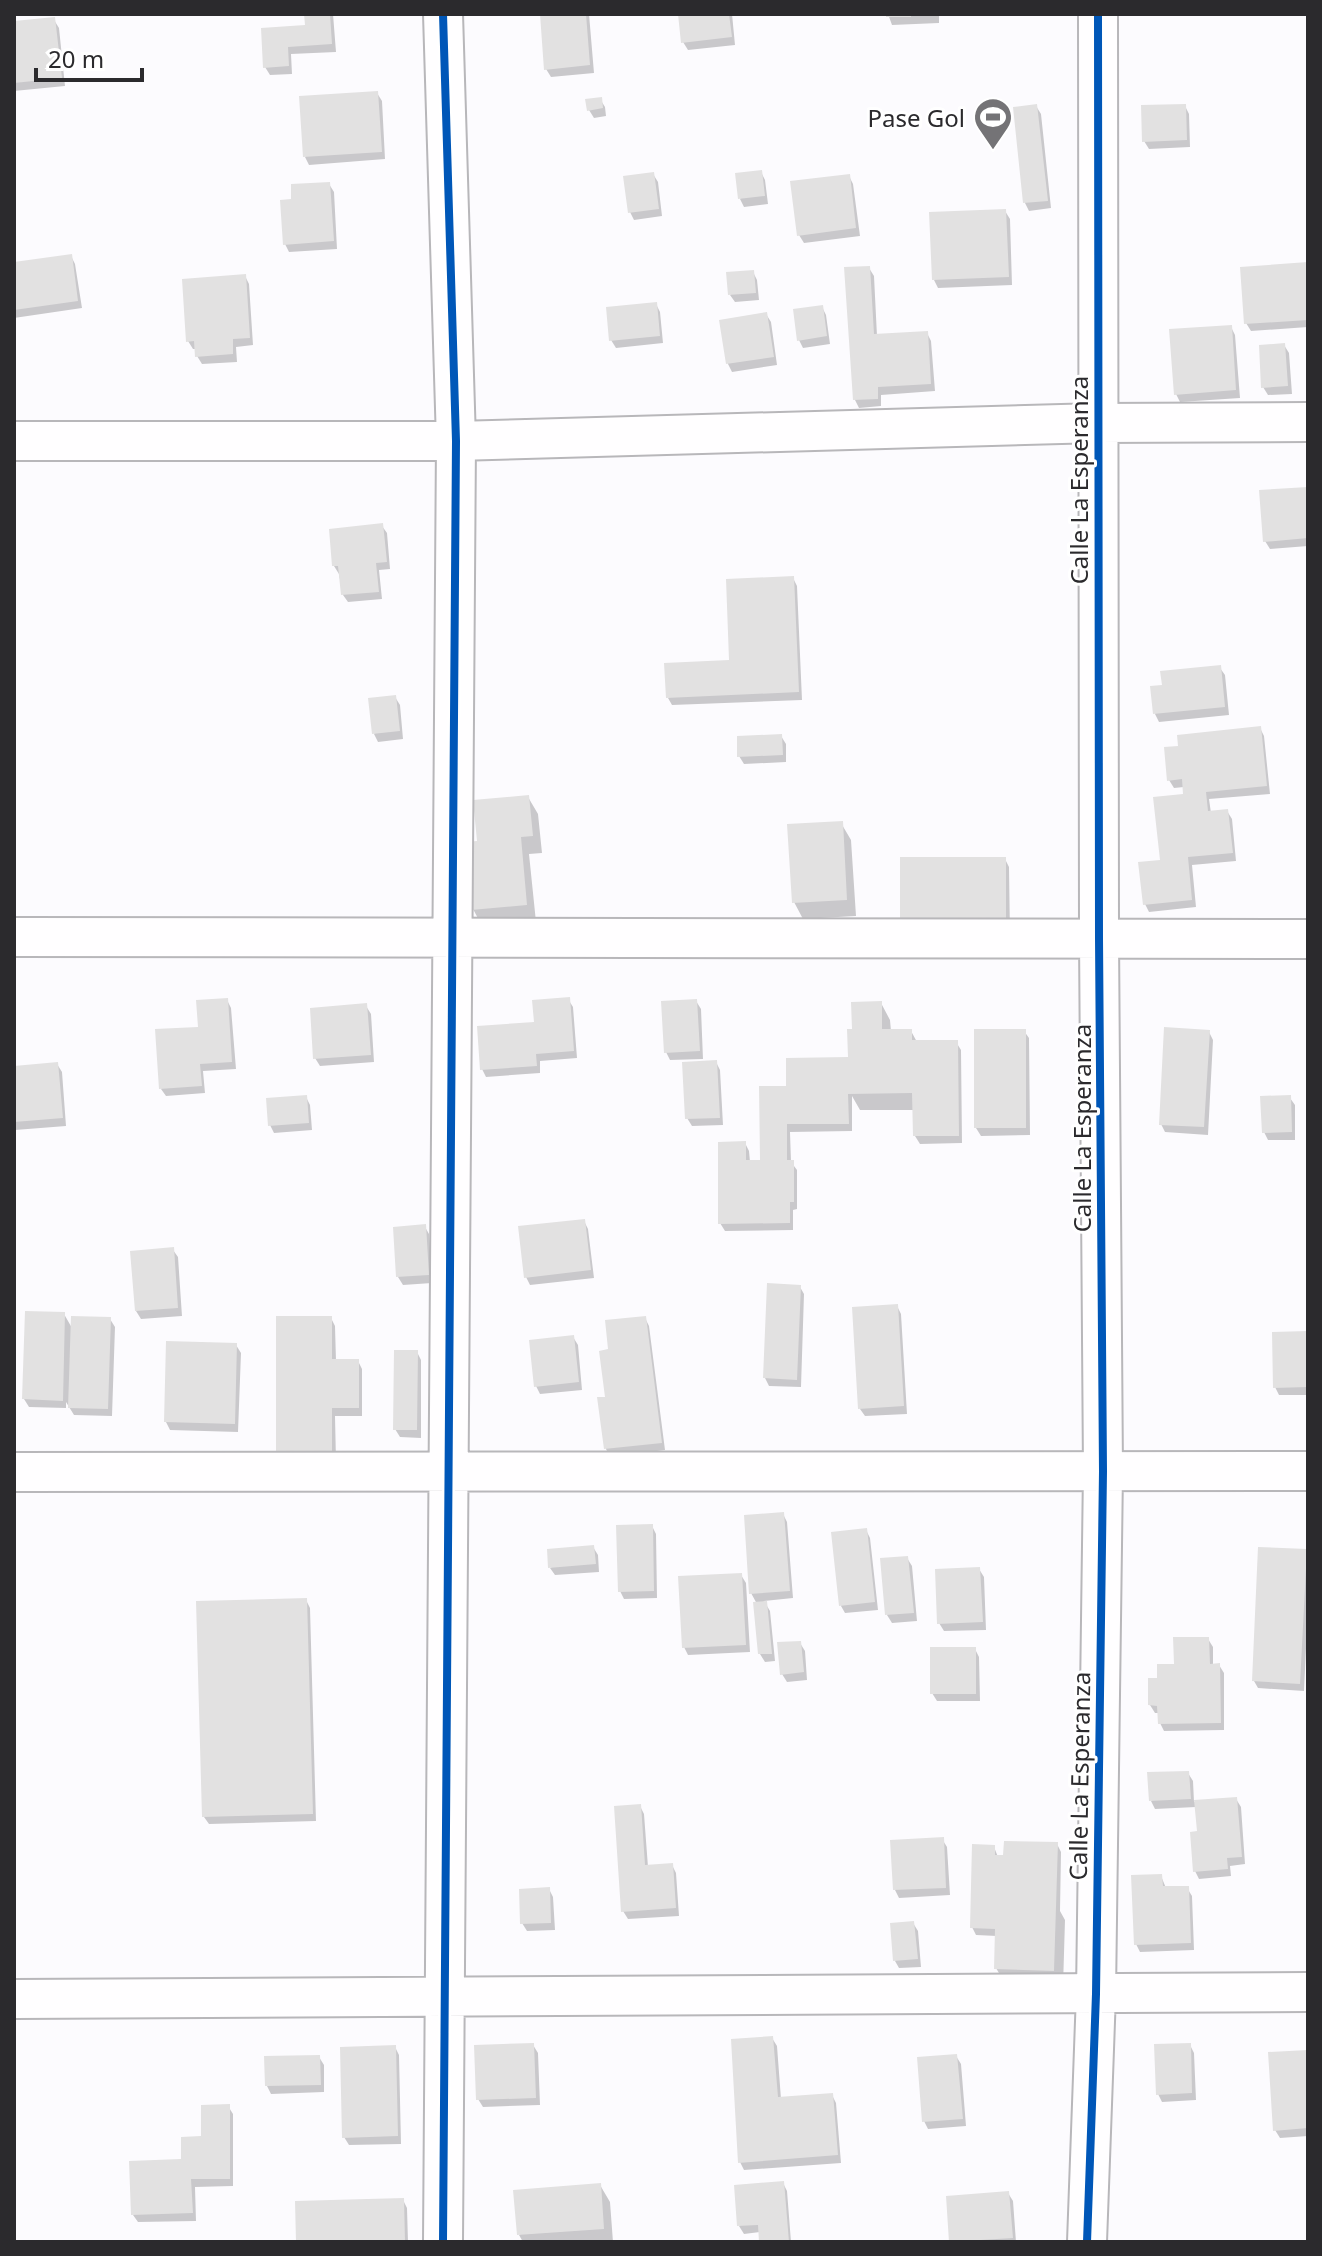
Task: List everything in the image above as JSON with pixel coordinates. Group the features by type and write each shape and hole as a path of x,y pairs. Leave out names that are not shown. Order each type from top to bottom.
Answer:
{"street":[{"path":"443,14 456,441 443,2242"},
{"name":"Calle La Esperanza","path":"1087,2242 1096,1994 1103,1471 1098,14"},
{"path":"14,441 456,441 1098,423 1308,422"},
{"path":"14,937 1308,939"},
{"path":"14,1472 1308,1471"},
{"path":"14,1999 1308,1992"}],"building":[{"path":"304,14 330,14 332,44 288,47 289,66 263,68 261,28 305,25"},
{"path":"540,14 586,14 590,65 544,70"},
{"path":"678,14 729,14 732,37 681,43"},
{"path":"886,14 911,14 911,17 886,17"},
{"path":"55,17 62,78 14,83 14,21"},
{"path":"378,91 382,152 303,157 299,96"},
{"path":"602,97 603,108 587,111 585,99"},
{"path":"1037,104 1048,201 1023,203 1013,107"},
{"path":"1186,104 1187,140 1142,142 1141,105"},
{"path":"762,170 765,196 738,199 735,173"},
{"path":"654,172 659,209 628,213 623,176"},
{"path":"850,174 856,228 797,236 790,181"},
{"path":"330,182 334,241 283,245 280,200 291,199 291,184"},
{"path":"1006,209 1009,277 932,280 929,212"},
{"path":"72,254 78,301 14,310 14,262"},
{"path":"1308,262 1308,320 1244,324 1240,267"},
{"path":"870,266 874,334 928,331 931,384 878,387 878,399 853,400 844,267"},
{"path":"754,270 756,293 728,295 726,272"},
{"path":"246,274 250,338 233,339 233,354 195,357 194,341 186,342 182,279"},
{"path":"657,302 660,336 609,341 606,307"},
{"path":"823,305 827,336 797,341 793,309"},
{"path":"767,312 774,357 726,364 719,320"},
{"path":"1232,325 1236,390 1174,395 1169,329"},
{"path":"1285,343 1288,386 1261,388 1259,345"},
{"path":"1308,487 1308,538 1263,542 1259,490"},
{"path":"383,523 387,562 376,563 379,592 341,595 338,566 332,566 329,529"},
{"path":"794,576 799,692 666,698 664,663 729,660 726,579"},
{"path":"1221,665 1225,707 1153,714 1150,686 1162,685 1160,671"},
{"path":"396,695 400,731 372,734 368,698"},
{"path":"1261,726 1267,786 1206,792 1208,811 1228,809 1233,853 1188,857 1192,900 1143,905 1138,862 1160,860 1153,797 1183,794 1182,779 1167,781 1164,747 1178,746 1177,735"},
{"path":"782,734 783,755 737,757 737,736"},
{"path":"529,795 533,836 521,837 527,905 471,910 465,842 477,841 473,800"},
{"path":"843,821 847,900 792,903 787,824"},
{"path":"900,857 1006,857 1006,930 900,930"},
{"path":"570,997 574,1051 536,1054 537,1066 480,1070 477,1026 534,1022 532,1000"},
{"path":"228,998 232,1062 200,1064 202,1086 159,1089 155,1029 198,1027 196,1000"},
{"path":"697,999 700,1051 664,1053 661,1001"},
{"path":"882,1001 882,1029 912,1029 912,1040 958,1040 959,1136 913,1136 912,1093 848,1094 849,1124 787,1124 787,1160 794,1160 794,1202 790,1202 790,1223 718,1224 718,1142 746,1141 746,1160 760,1160 759,1086 786,1086 786,1058 848,1057 847,1029 852,1029 851,1002"},
{"path":"367,1003 371,1055 313,1059 310,1008"},
{"path":"1164,1027 1210,1030 1204,1127 1159,1125"},
{"path":"974,1029 1026,1029 1026,1128 974,1128"},
{"path":"717,1060 720,1118 685,1119 682,1062"},
{"path":"58,1062 63,1118 14,1122 14,1066"},
{"path":"307,1095 309,1123 268,1126 266,1098"},
{"path":"1291,1095 1292,1132 1262,1133 1260,1096"},
{"path":"585,1219 591,1270 524,1278 518,1226"},
{"path":"426,1224 429,1275 396,1277 393,1227"},
{"path":"174,1247 178,1308 135,1311 130,1251"},
{"path":"767,1283 801,1285 797,1380 763,1378"},
{"path":"898,1304 904,1406 858,1409 852,1307"},
{"path":"25,1311 65,1312 63,1401 22,1399"},
{"path":"71,1316 111,1317 108,1409 68,1408"},
{"path":"276,1316 332,1316 332,1359 359,1359 359,1408 332,1408 332,1453 276,1453"},
{"path":"646,1316 662,1443 604,1449 597,1397 605,1397 599,1351 608,1349 605,1320"},
{"path":"1308,1331 1308,1387 1273,1388 1272,1332"},
{"path":"574,1335 579,1382 534,1387 529,1340"},
{"path":"166,1341 237,1343 235,1424 164,1422"},
{"path":"394,1350 418,1350 417,1430 393,1430"},
{"path":"784,1512 790,1591 749,1594 744,1515"},
{"path":"653,1524 654,1591 618,1592 616,1525"},
{"path":"867,1528 875,1602 839,1606 831,1532"},
{"path":"594,1545 596,1564 548,1568 547,1549"},
{"path":"1258,1547 1307,1549 1300,1684 1252,1681"},
{"path":"908,1556 914,1613 885,1615 880,1558"},
{"path":"980,1567 983,1622 937,1624 935,1569"},
{"path":"742,1573 746,1645 682,1648 678,1576"},
{"path":"307,1598 313,1814 202,1817 196,1601"},
{"path":"767,1601 772,1654 758,1654 753,1602"},
{"path":"1173,1637 1209,1637 1210,1664 1220,1663 1221,1723 1158,1724 1157,1706 1148,1705 1148,1678 1157,1678 1157,1664 1174,1664"},
{"path":"801,1641 804,1672 780,1675 777,1642"},
{"path":"930,1647 976,1647 976,1694 930,1694"},
{"path":"1189,1771 1191,1799 1149,1801 1147,1772"},
{"path":"1237,1797 1242,1857 1227,1858 1228,1869 1193,1872 1190,1832 1197,1831 1194,1800"},
{"path":"641,1804 645,1865 673,1863 676,1908 621,1912 614,1806"},
{"path":"944,1837 946,1888 893,1890 890,1840"},
{"path":"1004,1841 1058,1842 1054,1971 994,1969 995,1929 970,1928 972,1844 995,1845 995,1855 1003,1855"},
{"path":"1162,1874 1163,1886 1189,1886 1191,1943 1134,1945 1131,1875"},
{"path":"550,1887 551,1923 520,1924 519,1889"},
{"path":"914,1921 918,1959 893,1961 890,1923"},
{"path":"773,2036 778,2097 833,2093 838,2155 738,2163 731,2039"},
{"path":"534,2043 536,2098 476,2100 474,2045"},
{"path":"1191,2043 1192,2093 1156,2095 1154,2044"},
{"path":"396,2045 398,2136 342,2138 340,2047"},
{"path":"1308,2050 1308,2128 1273,2131 1268,2052"},
{"path":"957,2054 963,2119 922,2122 917,2057"},
{"path":"320,2055 321,2085 265,2086 264,2056"},
{"path":"230,2104 230,2179 191,2179 193,2213 131,2215 129,2161 181,2159 181,2137 201,2136 201,2105"},
{"path":"784,2181 789,2242 759,2242 758,2225 737,2226 734,2185"},
{"path":"601,2183 604,2229 517,2235 513,2190"},
{"path":"1009,2191 1013,2238 949,2242 946,2196"},
{"path":"404,2198 405,2242 296,2242 295,2201"}],"cycle path":[{"path":"443,14 456,441 443,2242"},
{"path":"1087,2242 1096,1994 1103,1471 1098,14"}],"place":[{"name":"Pase Gol","path":"993,151"}]}
